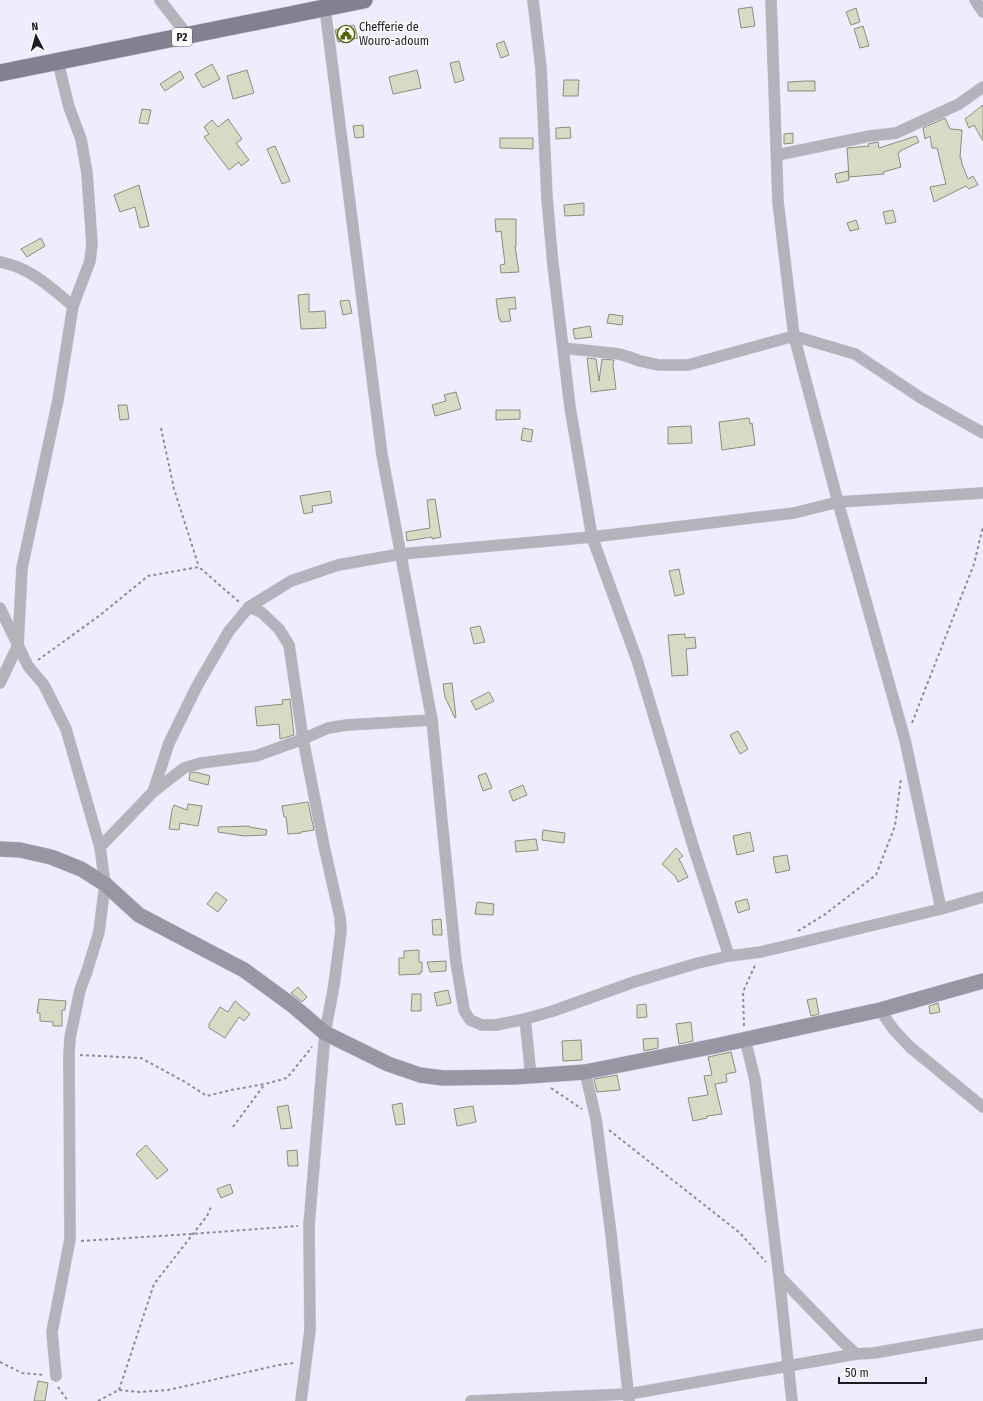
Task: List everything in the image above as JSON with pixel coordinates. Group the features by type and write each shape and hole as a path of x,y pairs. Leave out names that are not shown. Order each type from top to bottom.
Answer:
{"main road":[{"name":"P2","path":"0,73 364,0"},
{"path":"0,849 20,850 51,857 81,869 105,884 139,915 244,970 292,1005 325,1032 388,1064 420,1075 442,1078 531,1076 585,1072 715,1046 880,1010 983,981"}],"street":[{"path":"160,0 188,36"},
{"path":"534,0 540,68 552,265 570,407 592,537 637,660 728,956"},
{"path":"771,0 778,202 794,336 838,502 905,740 941,909"},
{"path":"975,0 983,2"},
{"path":"975,0 983,12"},
{"path":"325,8 382,455 432,720 456,962 464,1010 470,1020 482,1025 496,1025 525,1019 553,1011 640,980 698,963 728,956 761,952 941,909 983,896"},
{"path":"0,683 18,645 22,568 58,400 73,306 90,261 92,244 87,174 81,139 69,107 58,62"},
{"path":"777,155 870,136 896,133 959,104 983,87"},
{"path":"0,262 11,264 39,278 73,306"},
{"path":"563,348 620,354 640,361 659,365 688,365 794,336 855,354 921,398 983,433"},
{"path":"153,792 169,743 197,686 229,631 250,607 291,581 338,564 401,554 592,537 794,513 838,502 983,493"},
{"path":"250,607 261,612 279,629 289,645 303,739 324,846 340,917 341,931 334,990 325,1032 309,1225 310,1330 301,1401"},
{"path":"0,608 28,666 44,685 66,730 100,847 105,884 99,932 88,971 80,990 71,1032 69,1055 70,1239 52,1332 56,1376"},
{"path":"100,847 153,792 184,768 201,763 256,756 328,728 346,725 432,720"},
{"path":"880,1010 894,1030 910,1047 983,1107"},
{"path":"525,1019 531,1076"},
{"path":"745,1039 755,1080 779,1276 792,1401"},
{"path":"585,1072 596,1119 611,1234 629,1397"},
{"path":"779,1276 856,1354"},
{"path":"471,1401 629,1397 788,1366 983,1334"}],"path":[{"path":"161,428 174,489 199,567 240,603 250,607"},
{"path":"905,740 974,564 983,526"},
{"path":"28,666 99,616 148,576 199,567"},
{"path":"793,934 824,916 876,875 895,826 902,772"},
{"path":"745,1039 742,992 761,952"},
{"path":"69,1055 141,1058 207,1096 287,1078 325,1032"},
{"path":"233,1127 265,1084"},
{"path":"551,1088 596,1119 740,1233 779,1276"},
{"path":"119,1390 154,1284 191,1234 207,1216 212,1205"},
{"path":"70,1239 82,1241 309,1225"},
{"path":"98,1401 119,1390 139,1392 168,1390 279,1365 306,1361"},
{"path":"0,1362 22,1373 56,1376 56,1385 68,1401"}],"building":[{"path":"752,7 755,26 741,28 738,9"},
{"path":"856,8 860,22 851,25 846,12"},
{"name":"Chefferie de Wouro-adoum","path":"354,25 358,38 338,42 335,30"},
{"path":"863,26 869,46 860,48 854,29"},
{"path":"504,41 509,55 501,58 496,44"},
{"path":"459,61 464,80 455,83 450,63"},
{"path":"212,64 220,79 203,88 195,74"},
{"path":"247,70 254,93 233,99 227,76"},
{"path":"417,70 421,88 393,94 389,77"},
{"path":"180,71 184,78 165,91 160,84"},
{"path":"564,80 579,80 578,96 563,96"},
{"path":"815,81 815,91 788,91 788,82"},
{"path":"983,105 983,141 974,125 969,128 965,119"},
{"path":"142,109 151,110 148,124 139,123"},
{"path":"945,118 950,129 962,130 960,158 968,179 973,176 978,185 969,189 966,186 934,202 930,187 946,184 937,148 932,148 930,136 925,139 923,128"},
{"path":"228,119 242,139 236,143 249,160 241,166 239,162 229,170 204,137 209,134 204,127 212,120 218,127"},
{"path":"363,125 364,137 355,138 353,126"},
{"path":"570,127 571,138 556,139 556,128"},
{"path":"793,133 793,143 784,144 784,134"},
{"path":"916,136 919,142 898,153 901,167 883,172 884,174 849,177 847,148 869,146 868,144 878,142 879,148"},
{"path":"500,138 533,138 533,149 500,148"},
{"path":"275,146 290,181 282,184 267,149"},
{"path":"848,171 849,180 837,183 835,174"},
{"path":"139,185 149,226 140,228 135,207 120,212 114,195"},
{"path":"584,203 584,215 565,216 564,205"},
{"path":"893,210 896,222 886,224 883,212"},
{"path":"495,219 516,219 515,246 519,272 501,273 500,265 505,264 501,231 496,232"},
{"path":"856,220 859,229 850,231 847,223"},
{"path":"41,238 45,246 27,257 21,249"},
{"path":"309,294 309,312 325,311 326,328 301,329 298,295"},
{"path":"515,297 516,309 509,309 511,321 501,322 499,319 496,299"},
{"path":"349,300 352,313 343,315 340,301"},
{"path":"609,314 623,316 622,325 607,323"},
{"path":"590,326 592,337 575,339 573,329"},
{"path":"587,358 596,359 599,381 602,359 614,360 613,365 616,389 591,392"},
{"path":"456,392 461,409 435,416 432,405 446,401 444,395"},
{"path":"118,405 127,405 129,419 120,420"},
{"path":"496,410 520,410 520,419 496,420"},
{"path":"749,418 750,424 752,423 755,445 722,450 719,422"},
{"path":"691,426 692,443 668,444 668,427"},
{"path":"523,428 533,430 531,442 521,440"},
{"path":"330,491 332,503 312,506 313,512 304,514 300,496"},
{"path":"435,499 441,537 407,541 406,532 430,528 427,500"},
{"path":"679,569 684,594 675,596 669,571"},
{"path":"480,626 485,642 474,644 470,628"},
{"path":"685,634 685,638 695,637 696,648 686,649 688,675 672,676 668,635"},
{"path":"452,683 455,718 445,697 443,684"},
{"path":"489,692 494,701 476,710 471,701"},
{"path":"290,699 294,735 280,739 279,724 257,726 255,707 283,704 282,700"},
{"path":"738,731 748,749 740,754 730,735"},
{"path":"195,772 210,776 208,785 189,780 190,773"},
{"path":"486,773 492,788 483,791 478,776"},
{"path":"523,785 527,795 513,801 509,791"},
{"path":"308,802 314,830 288,834 286,817 284,817 282,806"},
{"path":"188,804 202,806 198,826 180,823 179,830 169,829 174,805 187,810"},
{"path":"249,826 267,830 266,835 244,836 218,832 218,827"},
{"path":"543,830 565,833 564,843 542,840"},
{"path":"750,832 754,851 737,855 733,836"},
{"path":"536,839 538,850 516,852 515,841"},
{"path":"676,848 683,856 679,859 688,877 678,882 675,876 662,864"},
{"path":"787,855 790,870 776,873 773,857"},
{"path":"216,892 227,900 218,912 207,904"},
{"path":"747,899 750,909 738,913 735,902"},
{"path":"477,902 494,904 493,915 475,914"},
{"path":"441,919 442,935 433,935 432,920"},
{"path":"419,950 419,962 422,962 422,972 420,972 420,974 399,975 399,958 404,958 404,951"},
{"path":"446,961 446,971 430,972 427,962"},
{"path":"298,987 307,997 302,1002 291,993"},
{"path":"448,990 451,1003 437,1006 434,993"},
{"path":"412,994 421,994 421,1011 411,1011"},
{"path":"816,998 819,1014 811,1016 807,1000"},
{"path":"39,999 66,1001 65,1010 62,1010 62,1026 53,1026 53,1022 40,1021 40,1013 37,1013"},
{"path":"235,1001 250,1014 244,1021 239,1017 225,1038 209,1028 209,1024 220,1007 228,1012"},
{"path":"938,1003 940,1012 930,1014 929,1006"},
{"path":"646,1004 647,1017 637,1018 637,1005"},
{"path":"691,1022 693,1041 679,1044 676,1024"},
{"path":"658,1038 658,1048 644,1051 643,1039"},
{"path":"581,1040 582,1060 563,1061 562,1041"},
{"path":"731,1052 736,1072 726,1074 727,1082 715,1084 722,1114 707,1116 707,1118 693,1121 688,1098 708,1095 704,1076 712,1075 708,1057"},
{"path":"617,1075 620,1090 597,1092 594,1079"},
{"path":"402,1103 405,1124 396,1125 392,1105"},
{"path":"288,1105 292,1128 281,1129 277,1107"},
{"path":"473,1106 476,1122 457,1126 454,1109"},
{"path":"146,1145 168,1170 157,1179 136,1154"},
{"path":"297,1150 298,1166 288,1166 287,1151"},
{"path":"230,1184 233,1193 221,1198 217,1189"},
{"path":"38,1381 48,1383 45,1401 34,1401"}],"place":[{"name":"Chefferie de Wouro-adoum","path":"346,34"}]}
